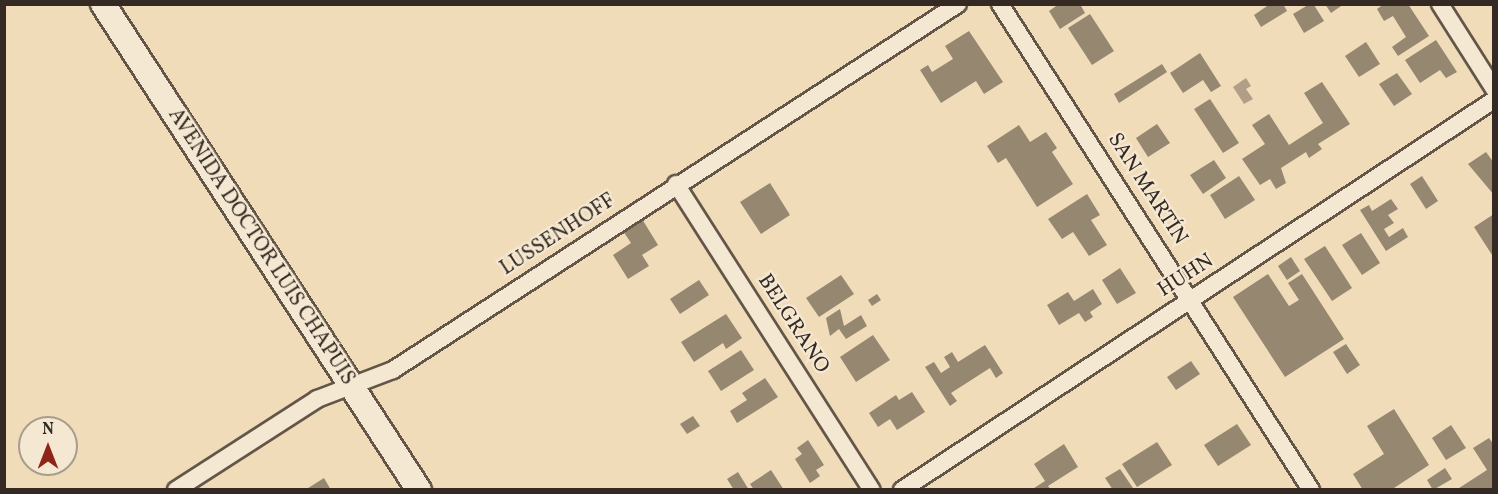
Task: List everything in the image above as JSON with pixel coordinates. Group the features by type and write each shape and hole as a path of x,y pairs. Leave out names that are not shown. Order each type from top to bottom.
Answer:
{"main road":[{"name":"AVENIDA DOCTOR LUIS CHAPUIS","path":"103,4 419,489"}],"street":[{"name":"LUSSENHOFF","path":"176,489 317,399 353,388 393,370 676,184 957,4"},
{"name":"SAN MARTÍN","path":"1000,4 1192,300 1311,489"},
{"path":"1440,4 1494,89"},
{"name":"HUHN","path":"902,489 1494,100"},
{"name":"BELGRANO","path":"676,184 872,489"}],"shaded area":[{"path":"1246,78 1251,86 1246,89 1253,99 1244,104 1233,87"}],"building":[{"path":"1059,4 1080,4 1085,13 1060,29 1049,11"},
{"path":"1270,4 1283,4 1287,11 1261,27 1254,15"},
{"path":"1325,4 1344,4 1331,13"},
{"path":"1384,4 1408,4 1429,36 1398,56 1392,47 1406,37 1393,16 1384,21 1377,9"},
{"path":"1308,5 1314,5 1324,21 1304,33 1293,14"},
{"path":"1090,14 1114,51 1092,65 1068,28"},
{"path":"969,31 1003,82 984,94 976,81 941,103 920,70 928,65 932,72 953,59 945,46"},
{"path":"1436,40 1457,72 1446,78 1440,70 1420,83 1405,60"},
{"path":"1366,42 1380,64 1359,77 1345,56"},
{"path":"1200,53 1221,86 1211,92 1203,80 1183,93 1170,73"},
{"path":"1162,64 1167,72 1119,103 1114,94"},
{"path":"1397,73 1412,94 1394,106 1379,84"},
{"path":"1322,82 1350,124 1318,144 1322,149 1309,158 1306,152 1281,168 1286,183 1276,189 1270,179 1260,185 1242,159 1265,144 1252,125 1269,114 1289,145 1323,123 1304,93"},
{"path":"1210,99 1239,143 1223,153 1194,109"},
{"path":"1157,124 1170,143 1148,157 1136,138"},
{"path":"1019,125 1030,142 1046,132 1057,148 1052,152 1073,184 1037,207 1006,158 998,163 987,146"},
{"path":"1486,152 1494,163 1494,195 1468,164"},
{"path":"1214,160 1226,178 1203,194 1190,175"},
{"path":"1239,176 1255,200 1225,219 1210,195"},
{"path":"1422,176 1438,201 1426,209 1410,184"},
{"path":"770,183 790,215 761,234 740,202"},
{"path":"1087,194 1100,215 1091,220 1107,245 1089,256 1073,232 1062,239 1048,219"},
{"path":"1391,199 1398,209 1388,215 1394,223 1384,229 1389,237 1403,228 1408,237 1386,251 1360,210 1369,205 1372,211"},
{"path":"1494,214 1492,242 1494,258 1474,227"},
{"path":"642,219 658,245 642,255 649,266 628,279 613,255 631,243 623,231"},
{"path":"1361,233 1380,263 1362,275 1342,245"},
{"path":"1325,246 1352,288 1332,301 1304,259"},
{"path":"1291,257 1300,271 1287,280 1278,266"},
{"path":"1120,268 1136,293 1117,304 1102,280"},
{"path":"1268,274 1289,306 1299,300 1288,283 1302,274 1344,339 1285,377 1233,297"},
{"path":"841,275 854,294 819,317 806,298"},
{"path":"699,280 709,295 680,314 670,299"},
{"path":"1093,289 1102,304 1090,312 1093,317 1085,322 1079,313 1059,325 1047,305 1068,292 1074,301"},
{"path":"877,294 881,300 872,306 868,300"},
{"path":"840,309 844,326 861,315 867,326 846,339 839,329 830,336 826,318"},
{"path":"726,314 742,338 726,349 723,343 694,362 681,342"},
{"path":"873,335 890,360 856,382 840,357"},
{"path":"1346,344 1360,365 1347,374 1333,352"},
{"path":"985,345 1003,373 996,378 990,368 951,393 957,401 950,406 925,367 934,362 941,373 950,367 944,357 952,352 958,362"},
{"path":"741,350 754,370 721,391 708,371"},
{"path":"1191,361 1200,374 1176,390 1167,377"},
{"path":"765,378 778,397 737,423 730,411 747,400 742,393"},
{"path":"912,392 925,412 897,430 890,419 878,427 869,413 896,395 899,400"},
{"path":"1394,409 1429,465 1391,490 1363,490 1353,474 1384,454 1367,426"},
{"path":"693,416 700,426 687,434 680,424"},
{"path":"1237,424 1251,445 1218,466 1204,445"},
{"path":"1451,425 1466,448 1446,460 1432,438"},
{"path":"1489,438 1494,445 1494,490 1456,490 1487,470 1473,448"},
{"path":"808,440 824,465 816,470 820,476 810,483 795,459 802,454 797,448"},
{"path":"1157,442 1172,465 1137,487 1122,464"},
{"path":"1064,444 1078,467 1048,486 1051,490 1031,490 1045,481 1034,464"},
{"path":"1445,468 1452,479 1433,490 1427,480"},
{"path":"1120,469 1133,488 1131,490 1113,490 1105,478"},
{"path":"771,470 784,490 754,490 750,484"},
{"path":"738,472 749,490 734,490 727,479"},
{"path":"324,478 331,490 305,490"}]}
